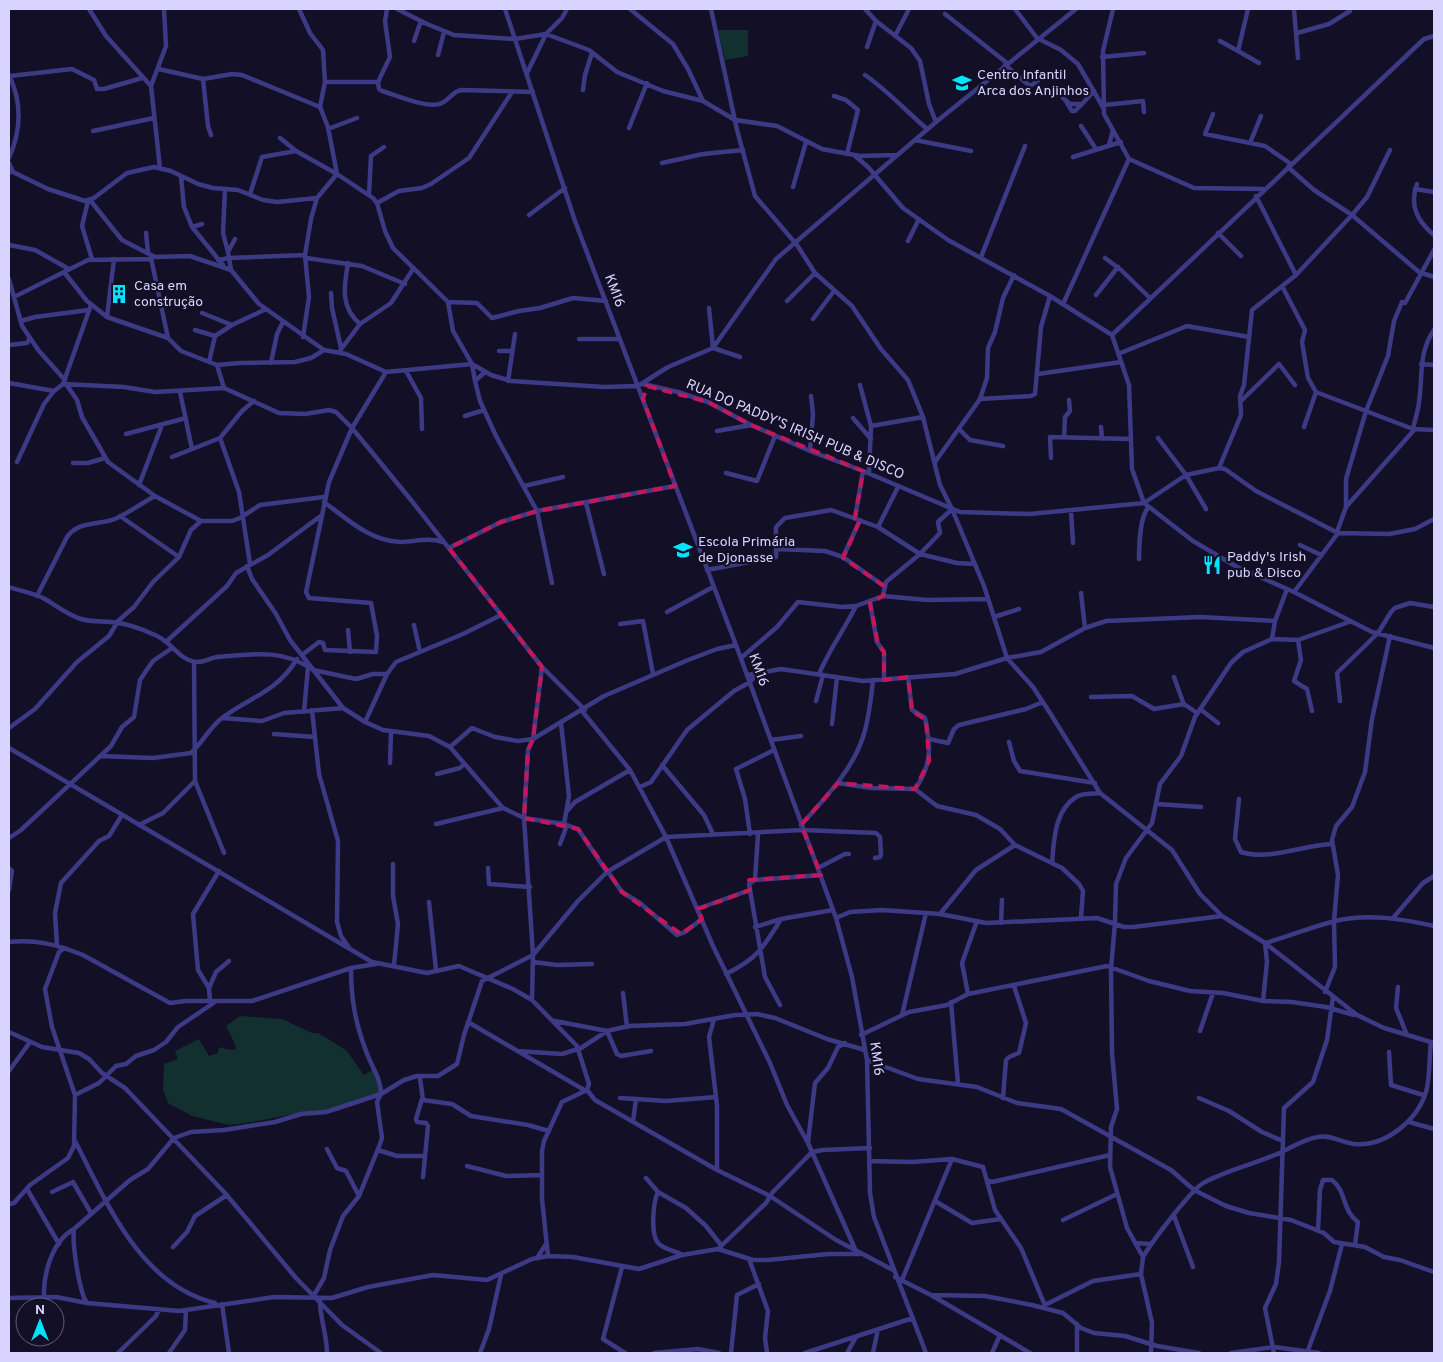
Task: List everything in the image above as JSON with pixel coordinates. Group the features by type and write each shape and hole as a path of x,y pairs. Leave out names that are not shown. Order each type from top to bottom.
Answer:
{"street":[{"path":"89,9 106,36 151,86"},
{"path":"160,168 151,86 159,69 166,46 164,9"},
{"path":"299,9 310,33 322,47 325,82 320,107 328,128 337,174"},
{"path":"387,9 385,20 390,57 378,82 379,89 382,91 433,106 442,104 456,91 461,90 533,92"},
{"path":"397,9 444,32 475,37 515,39 546,34 592,53 617,72 668,92 703,101 735,120 777,126 822,149 872,157 899,154"},
{"path":"411,15 413,9"},
{"name":"KM16","path":"505,9 575,222 620,339 643,385 643,399 748,676 836,918 852,977 867,1060 872,1212 895,1277 926,1353"},
{"path":"527,73 546,34 562,18 567,9"},
{"path":"630,9 673,44 684,61 703,101"},
{"path":"711,9 754,196 794,243 815,273 852,306 881,349 904,374 923,417 940,485 975,564 1007,658 1043,702 1100,792 1172,850 1200,894 1222,916 1265,943 1356,1015"},
{"path":"865,9 876,22 911,48 920,61 929,104 936,122"},
{"path":"896,36 909,9"},
{"path":"1014,9 1037,38 1068,54 1082,69 1104,107 1113,130 1129,159 1194,188 1263,189"},
{"path":"643,399 643,385 668,367 713,348 772,264 794,243 1037,38 1076,9"},
{"path":"1104,107 1102,57 1113,9"},
{"path":"1238,51 1248,9"},
{"path":"1294,9 1298,58"},
{"path":"1297,34 1330,24 1350,11"},
{"path":"945,14 1030,86 1049,73 1050,75"},
{"path":"414,41 421,21"},
{"path":"867,47 876,22"},
{"path":"438,55 444,32"},
{"path":"1112,335 1263,189 1424,39 1434,36"},
{"path":"1220,41 1258,63"},
{"path":"583,90 585,75 592,53"},
{"path":"1102,57 1144,53"},
{"path":"9,158 17,138 19,124 17,100 10,75 72,68 94,80 97,89 104,89 142,78"},
{"path":"159,69 203,79 232,74 242,75 320,107"},
{"path":"865,75 892,94 898,104 928,129"},
{"path":"203,79 208,126 212,135"},
{"path":"325,82 378,82"},
{"path":"629,128 647,83"},
{"path":"377,203 399,191 422,188 432,184 469,158 512,92"},
{"path":"1065,100 1082,104 1094,92"},
{"path":"834,96 846,100 858,110 847,154"},
{"path":"1104,107 1142,101 1144,112"},
{"path":"1213,114 1205,134 1266,147 1314,190 1352,215 1423,274 1434,277"},
{"path":"1250,143 1261,116"},
{"path":"93,131 154,118"},
{"path":"328,128 357,118"},
{"path":"1081,126 1096,150"},
{"path":"1109,145 1113,130"},
{"path":"280,138 296,151 369,194 377,203 385,232 393,248 448,302 453,331 472,364 484,410 537,511 552,583"},
{"path":"915,140 971,151"},
{"path":"794,187 806,142"},
{"path":"1073,157 1121,142"},
{"path":"981,257 1025,146"},
{"path":"369,194 371,156 384,147"},
{"path":"662,162 703,154 743,150"},
{"path":"1219,468 1241,415 1252,310 1259,302 1296,275 1352,215 1367,197 1390,150"},
{"path":"250,194 262,157 296,151"},
{"path":"854,155 903,208 948,240 1014,275 1112,335 1129,385 1132,469 1144,503 1148,508 1210,552 1237,567 1294,592 1349,622 1378,633 1434,648"},
{"path":"1063,304 1129,159"},
{"path":"9,163 11,172 48,189 89,201 122,240 155,256 190,256 224,266 231,270 252,296 266,309 303,337 324,350"},
{"path":"92,259 82,226 89,201 127,173 147,168 160,168 213,188 238,190 263,200 277,202 317,198"},
{"path":"303,337 309,297 306,257 311,218 317,198 337,174"},
{"path":"181,177 184,208 192,227 224,266"},
{"path":"1417,184 1413,201 1415,213 1434,235"},
{"path":"529,215 565,188"},
{"path":"225,189 222,233 231,270"},
{"path":"1415,189 1434,192"},
{"path":"1256,196 1296,275"},
{"path":"908,241 919,219"},
{"path":"192,227 202,224"},
{"path":"146,233 168,338"},
{"path":"1218,234 1241,256"},
{"path":"228,255 235,239"},
{"path":"9,245 35,250 69,269"},
{"path":"1294,592 1338,532 1346,507 1345,484 1366,411 1388,356 1394,322 1402,302 1405,303 1423,274 1434,250"},
{"path":"212,262 228,255 306,257 371,268 405,284"},
{"path":"1105,258 1118,267 1150,298"},
{"path":"14,297 92,259 151,259"},
{"path":"107,318 114,259"},
{"path":"348,263 345,302 348,311 360,324"},
{"path":"1096,295 1118,267"},
{"path":"340,350 360,324 391,304 413,269"},
{"path":"64,272 90,308 107,318 168,338 181,351 217,365 290,362 311,358 324,350 340,350 386,372 472,364"},
{"path":"787,301 815,273"},
{"path":"935,462 980,399 987,378 988,348 995,332 1002,298 1014,275"},
{"path":"9,279 21,321 30,338 78,400 82,417 105,458 155,496 200,521 225,522 243,516 260,504 324,500 376,537 400,542 430,538 444,542"},
{"path":"1282,286 1305,330 1302,342 1308,378 1316,392 1414,429 1434,430"},
{"path":"813,319 834,291"},
{"path":"331,292 340,350"},
{"path":"980,399 1031,396 1035,394 1038,374 1036,363 1041,327 1050,296"},
{"path":"448,302 477,303 492,318 540,308 567,299 606,301"},
{"path":"21,321 90,308"},
{"path":"17,462 44,404 54,391 65,383 90,308"},
{"path":"709,308 713,348"},
{"path":"209,362 215,336 232,325 266,309"},
{"path":"202,313 232,325"},
{"path":"271,363 277,334 283,322"},
{"path":"1118,354 1182,326 1200,327 1249,338"},
{"path":"195,330 215,336"},
{"path":"1346,507 1414,429 1420,402 1421,364 1424,350 1434,330"},
{"path":"508,381 515,334"},
{"path":"9,345 27,343 30,338"},
{"path":"580,339 620,339"},
{"path":"713,348 740,357"},
{"path":"499,351 512,351"},
{"path":"1038,374 1121,362"},
{"name":"RUA DO PADDY'S IRISH PUB & DISCO","path":"472,364 485,372 508,381 604,387 643,385 678,392 708,402 750,425 810,452 869,473 952,509 980,514 1030,514 1144,503"},
{"path":"1241,401 1279,364 1283,366 1295,385"},
{"path":"1421,364 1434,365"},
{"path":"217,365 224,388"},
{"path":"406,371 421,398 422,429"},
{"path":"100,756 185,756 195,750 210,728 222,718 274,686 301,654 319,642 322,643 325,650 376,652 371,603 307,596 324,500 352,428 386,372"},
{"path":"475,381 485,372"},
{"path":"9,383 54,391"},
{"path":"65,383 155,392 224,388 279,413 305,414 329,410 336,412 352,428 542,667 584,711 630,770 666,837 726,974 787,1105 808,1143 855,1249"},
{"path":"860,385 871,426 869,473"},
{"path":"180,392 192,449"},
{"path":"1304,427 1316,392"},
{"path":"810,452 811,396"},
{"path":"1064,438 1065,417 1070,411 1069,400"},
{"path":"172,457 220,438 242,411 254,401"},
{"path":"465,416 484,410"},
{"path":"871,426 923,417"},
{"path":"126,434 186,418"},
{"path":"853,418 871,440"},
{"path":"139,485 162,425"},
{"path":"717,431 750,425"},
{"path":"1101,428 1102,438"},
{"path":"959,429 970,440 1003,446"},
{"path":"726,474 757,481 775,436"},
{"path":"220,438 239,492 249,565 256,586 272,608 290,640 343,708 365,722 391,732 429,736 450,748 503,808 524,818 566,825 580,832 622,892 640,903 677,935 685,932 692,924 702,919"},
{"path":"1051,458 1049,438 1131,439"},
{"path":"1158,438 1186,475 1206,509"},
{"path":"73,462 88,463 105,458"},
{"path":"1144,503 1186,475 1219,468 1225,469 1256,491 1338,532 1389,534 1415,529 1434,518"},
{"path":"843,558 857,519 863,471"},
{"path":"524,486 563,477"},
{"path":"449,548 501,522 537,511 675,486"},
{"path":"878,527 898,487"},
{"path":"37,596 67,537 73,530 91,523 120,516 155,496"},
{"path":"586,503 604,574"},
{"path":"1139,560 1139,543 1144,514 1148,508"},
{"path":"883,596 884,586 920,554 940,533 937,525 939,520 952,509"},
{"path":"707,570 776,558 776,527 785,518 831,510 878,527 920,554 958,563 975,564"},
{"path":"1071,511 1073,543"},
{"path":"167,641 227,586 236,573 268,555 322,515"},
{"path":"120,516 179,557"},
{"path":"9,728 35,709 77,662 109,636 117,623 134,607 153,582 179,557 191,530 200,521"},
{"path":"1300,545 1321,555"},
{"path":"777,549 825,551 843,558 884,586"},
{"path":"9,587 43,598 67,614 81,619 117,623 142,629 167,641 172,648 194,662 205,662 215,657 228,658 262,653 278,654 297,660 311,669 356,678 372,674 386,674"},
{"path":"667,612 713,587"},
{"path":"1272,639 1275,621 1287,589"},
{"path":"40,591 43,598"},
{"path":"1081,593 1085,628"},
{"path":"741,658 777,627 798,602 842,607 856,606 883,596 926,600 988,599"},
{"path":"870,602 877,642 884,652 884,680"},
{"path":"1340,701 1337,673 1378,633 1390,612 1395,608 1410,603 1434,606"},
{"path":"816,701 821,674 829,651 846,627 856,606"},
{"path":"994,617 1019,609"},
{"path":"365,722 386,674 396,662 501,615"},
{"path":"748,676 781,669 852,680 884,680 955,674 1007,658 1041,652 1085,628 1106,621 1170,618 1275,621"},
{"path":"620,624 643,620 653,674"},
{"path":"1143,1257 1126,1228 1111,1176 1111,1127 1117,1109 1112,1053 1111,968 1115,923 1114,889 1118,875 1126,858 1155,818 1160,784 1181,756 1198,711 1238,655 1272,639 1298,640 1349,622"},
{"path":"414,625 420,652"},
{"path":"348,630 350,652"},
{"path":"1326,992 1335,967 1334,921 1338,874 1332,844 1336,826 1352,807 1365,772 1372,719 1390,636"},
{"path":"1298,640 1301,660 1294,681 1307,689 1312,711"},
{"path":"450,748 472,728 500,738 533,739 584,711 604,696 717,649 736,645"},
{"path":"9,838 29,823 70,782 108,750 122,728 134,717 140,680 153,661 172,648"},
{"path":"194,662 196,781 224,853"},
{"path":"532,1000 533,955 530,886 524,818 528,750 533,739 542,667"},
{"path":"304,712 311,669"},
{"path":"640,787 651,782 694,723 734,690 750,682 757,674"},
{"path":"832,724 837,677"},
{"path":"908,677 912,710 926,718 929,739 928,766 915,789"},
{"path":"1174,677 1184,704"},
{"path":"802,827 838,783 863,739 873,680"},
{"path":"1091,697 1132,696 1154,709 1184,704 1218,723"},
{"path":"929,739 948,743 954,729 959,725 1026,709 1043,702"},
{"path":"222,718 262,721 284,713 343,708"},
{"path":"312,710 319,774 338,841 337,922 341,936 351,951"},
{"path":"560,844 566,825 569,796 561,724"},
{"path":"390,763 391,732"},
{"path":"274,734 315,737"},
{"path":"771,740 801,736"},
{"path":"1009,742 1014,761 1020,771 1095,783"},
{"path":"9,748 70,782 351,951 377,964"},
{"path":"750,834 745,799 736,769 774,750"},
{"path":"437,774 460,768 464,764"},
{"path":"662,765 704,815 713,834"},
{"path":"567,811 575,802 630,770"},
{"path":"139,825 164,813 196,781"},
{"path":"838,783 871,788 915,789 938,806 982,818 1008,836 1015,845 1062,868 1082,888 1081,917"},
{"path":"1052,863 1056,830 1061,814 1076,797 1100,792"},
{"path":"1239,799 1235,839 1241,852 1248,854 1272,853 1312,845 1332,844"},
{"path":"1157,804 1201,807"},
{"path":"436,824 503,808"},
{"path":"59,952 55,913 61,883 99,841 109,836 122,815"},
{"path":"44,1297 44,1282 50,1261 64,1234 74,1229 107,1200 148,1169 174,1138 191,1132 224,1130 275,1122 301,1114 326,1112 381,1094 411,1077 438,1076 458,1064 468,1022 480,985 486,978 533,955 578,900 608,872 666,837 758,834 802,827 876,833 880,837 881,856 875,858"},
{"path":"755,880 758,834"},
{"path":"940,914 976,870 1015,845"},
{"path":"818,868 845,854 850,854"},
{"path":"393,864 393,896 398,924 394,964"},
{"path":"9,868 12,871 9,890"},
{"path":"488,868 489,884 530,886"},
{"path":"210,1001 209,988 198,970 193,914 219,871"},
{"path":"780,1005 764,977 749,884 755,880 821,875"},
{"path":"1393,918 1423,883 1434,876"},
{"path":"697,909 750,890"},
{"path":"1001,923 1002,900"},
{"path":"429,902 436,970"},
{"path":"755,926 781,919 833,910"},
{"path":"836,918 850,912 866,911 940,914 976,921 1001,923 1081,917 1115,923 1124,927 1133,927 1222,916"},
{"path":"902,1015 926,913"},
{"path":"1265,943 1334,921 1356,918 1384,920 1393,918 1434,926"},
{"path":"726,974 743,966 760,953 781,919"},
{"path":"968,994 962,963 976,921"},
{"path":"9,942 36,940 65,948 83,955 167,1002 252,1001 351,968 377,964 394,964 423,972 456,966 532,1000 554,1021 578,1050 589,1084 586,1090 562,1102 542,1151 548,1256"},
{"path":"1264,1001 1267,962 1265,943"},
{"path":"9,1204 18,1200 27,1189 68,1158 74,1146 75,1095 52,1027 45,990 59,952 65,948"},
{"path":"532,1000 533,955"},
{"path":"209,988 216,972 228,961"},
{"path":"533,962 557,965 592,964"},
{"path":"861,1035 902,1015 951,1002 968,994 1101,967 1111,968 1149,981 1190,991 1229,994 1264,1001 1292,1002 1331,1008 1356,1015 1384,1028 1433,1043 1427,1087 1424,1095 1408,1122 1392,1134 1369,1143 1354,1144 1319,1136 1204,1182 1194,1190 1150,1244 1143,1257 1141,1274 1152,1323 1153,1343 1151,1353"},
{"path":"327,1353 325,1332 317,1298 324,1278 331,1246 343,1216 359,1196 382,1138 377,1102 381,1094 381,1082 366,1052 352,1008 351,968"},
{"path":"1003,1098 1006,1060 1019,1053 1026,1028 1014,986"},
{"path":"1398,987 1396,1008 1407,1035"},
{"path":"623,993 627,1027"},
{"path":"1200,1031 1212,993"},
{"path":"1274,1353 1265,1308 1276,1284 1280,1262 1284,1108 1313,1082 1327,1040 1333,997"},
{"path":"75,1095 94,1086 116,1066 126,1064 136,1056 154,1050 166,1042 178,1027 216,1002"},
{"path":"951,1002 958,1084"},
{"path":"513,1050 562,1054 578,1050 607,1031 627,1027 685,1024 746,1015 775,1018 865,1050"},
{"path":"714,1019 709,1038 716,1097 717,1170"},
{"path":"554,1021 607,1031"},
{"path":"468,1022 513,1050 586,1090 595,1100 717,1170 770,1196 860,1254 893,1270"},
{"path":"607,1031 617,1054 621,1056 651,1051"},
{"path":"9,1032 30,1042 83,1055 106,1076 125,1088 227,1195 263,1241 342,1325 381,1353"},
{"path":"835,1040 838,1047"},
{"path":"9,1071 30,1042"},
{"path":"808,1143 815,1084 828,1068 838,1047 846,1043"},
{"path":"1389,1052 1391,1085 1424,1095"},
{"path":"867,1060 918,1079 983,1089 1024,1105 1061,1109 1171,1170 1194,1190 1238,1210 1291,1220 1318,1230 1334,1242 1370,1248 1384,1257 1400,1260 1434,1272"},
{"path":"420,1078 422,1099 416,1119 417,1122 428,1124 423,1177"},
{"path":"381,1082 394,1085"},
{"path":"620,1098 666,1101 716,1097"},
{"path":"1199,1098 1229,1111 1262,1132 1283,1141"},
{"path":"422,1099 452,1104 471,1116 528,1125 549,1131"},
{"path":"633,1122 636,1099"},
{"path":"1408,1122 1434,1129"},
{"path":"1100,1131 1111,1127"},
{"path":"74,1137 107,1200 133,1244 162,1277 187,1294 220,1304"},
{"path":"720,1247 766,1203 770,1196 812,1152 870,1148"},
{"path":"327,1149 337,1168 346,1171 359,1196"},
{"path":"378,1150 397,1156 425,1156"},
{"path":"987,1180 992,1182 1110,1155"},
{"path":"869,1161 912,1162 952,1159 983,1167 992,1203 1021,1248 1046,1307"},
{"path":"902,1280 952,1159"},
{"path":"467,1166 506,1176 542,1175"},
{"path":"646,1178 658,1192 686,1208 706,1226 720,1247"},
{"path":"1318,1230 1321,1187 1323,1180 1332,1180 1342,1193 1349,1215 1358,1222 1355,1245"},
{"path":"52,1192 73,1182 91,1213"},
{"path":"988,1187 992,1182"},
{"path":"27,1189 59,1244"},
{"path":"658,1192 654,1203 655,1237 660,1245 682,1254"},
{"path":"1063,1220 1117,1194"},
{"path":"173,1247 187,1232 195,1216 227,1195"},
{"path":"935,1201 972,1223 1001,1219"},
{"path":"1174,1216 1193,1267"},
{"path":"74,1229 73,1240 83,1293 87,1303"},
{"path":"537,1258 546,1242"},
{"path":"1135,1243 1150,1244"},
{"path":"1308,1350 1330,1291 1342,1244"},
{"path":"65,1299 87,1303 186,1310 274,1297 332,1298 368,1287 433,1275 480,1280 501,1275 537,1258 548,1256 582,1259 622,1267 647,1267 682,1254 720,1247 749,1259 758,1260 780,1260 828,1254 860,1254"},
{"path":"749,1259 754,1266 769,1315 766,1338 767,1353"},
{"path":"754,1266 758,1260"},
{"path":"622,1267 603,1339 625,1353"},
{"path":"1046,1307 1093,1281 1141,1274"},
{"path":"480,1353 489,1329 501,1275"},
{"path":"895,1277 931,1295 1030,1353"},
{"path":"731,1353 737,1295 759,1284"},
{"path":"931,1295 985,1296 1046,1307 1063,1313 1077,1324 1094,1333 1120,1336 1153,1343 1157,1346 1200,1353"},
{"path":"220,1304 228,1353"},
{"path":"118,1353 156,1316 159,1309"},
{"path":"169,1353 185,1330 186,1310"},
{"path":"805,1353 913,1318"},
{"path":"1077,1324 1077,1353"},
{"path":"873,1353 878,1329"},
{"path":"992,1353 1000,1335"},
{"path":"847,1353 857,1336"},
{"path":"1230,1353 1274,1347 1308,1350 1319,1353"},
{"path":"654,1353 705,1349 719,1353"}],"highlighted area":[{"path":"647,386 708,402 751,425 863,471 855,518 860,520 843,558 884,586 883,596 870,603 878,644 884,652 884,680 908,677 912,711 926,720 929,761 915,789 838,783 801,825 821,875 749,880 750,890 698,909 702,919 681,934 622,892 578,829 524,818 528,750 533,739 542,667 449,548 501,522 537,511 675,486 643,399"}],"green space":[{"path":"718,30 748,30 748,56 725,60"},
{"path":"240,1016 282,1019 312,1033 318,1033 346,1050 364,1075 372,1070 378,1079 380,1093 362,1101 315,1113 293,1114 229,1125 192,1116 168,1103 163,1089 164,1064 178,1059 175,1051 199,1039 209,1056 218,1053 218,1049 224,1047 225,1049 235,1050 236,1046 226,1026"}],"place":[{"name":"Centro Infantil Arca dos Anjinhos","path":"962,83"},
{"name":"Casa em construção","path":"119,294"},
{"name":"Escola Primária de Djonasse","path":"683,550"},
{"name":"Paddy's Irish pub & Disco","path":"1212,565"}]}
